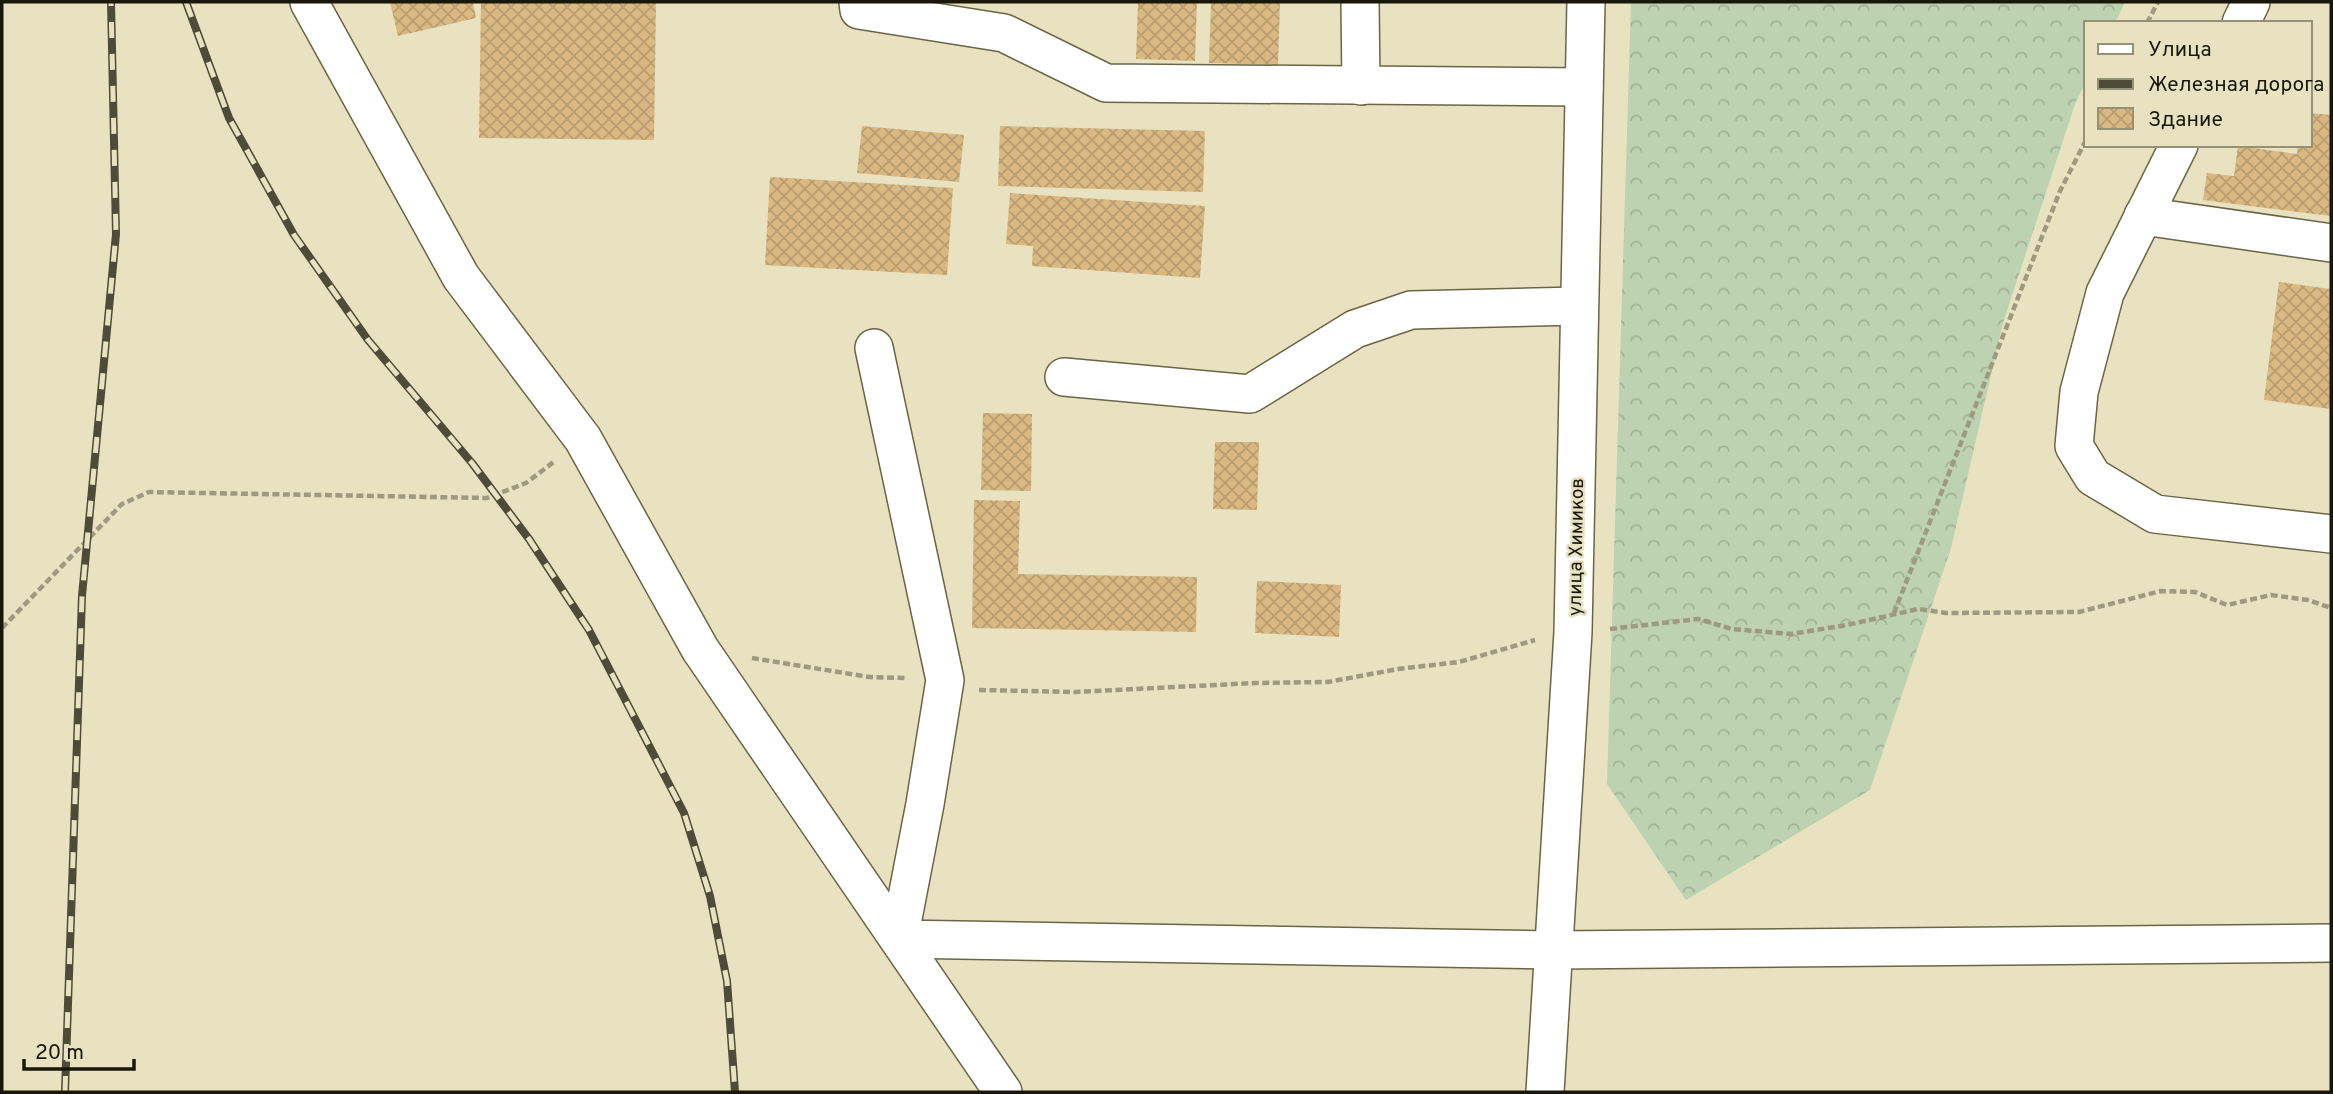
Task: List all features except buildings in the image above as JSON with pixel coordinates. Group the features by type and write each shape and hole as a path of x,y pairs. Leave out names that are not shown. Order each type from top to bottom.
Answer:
{"street":[{"path":"309,2 461,277 583,439 700,649 1003,1092"},
{"path":"858,2 859,10 1004,33 1106,83 1584,87"},
{"path":"1360,2 1361,86"},
{"name":"улица Химиков","path":"1545,1092 1573,632 1586,2"},
{"path":"2242,21 2251,2"},
{"path":"2178,147 2105,293 2079,392 2074,446 2093,477 2155,514 2331,534"},
{"path":"2143,216 2331,243"},
{"path":"1064,377 1250,394 1354,329 1411,310 1579,306"},
{"path":"874,348 945,680 899,939"},
{"path":"899,939 1554,950 2331,943"}],"path":[{"path":"2148,21 2158,2"},
{"path":"1894,613 2060,191 2084,144"},
{"path":"2,628 122,504 149,492 486,498 526,483 583,439"},
{"path":"700,649 869,677 945,680 948,689 1088,692 1328,682 1398,669 1459,662 1532,640 1573,632 1698,619 1732,629 1791,634 1918,609 1946,614 2079,612 2161,591 2195,592 2227,605 2271,595 2308,600 2331,608"}],"green space":[{"path":"1631,2 2125,2 2116,21 2084,21 2084,85 2075,104 2003,323 1951,548 1870,790 1686,900 1607,784"}],"railway":[{"path":"65,1092 82,596 116,234 111,2"},
{"path":"186,2 229,118 294,235 368,340 472,463 529,539 589,630 684,813 710,896 727,981 735,1092"}]}
